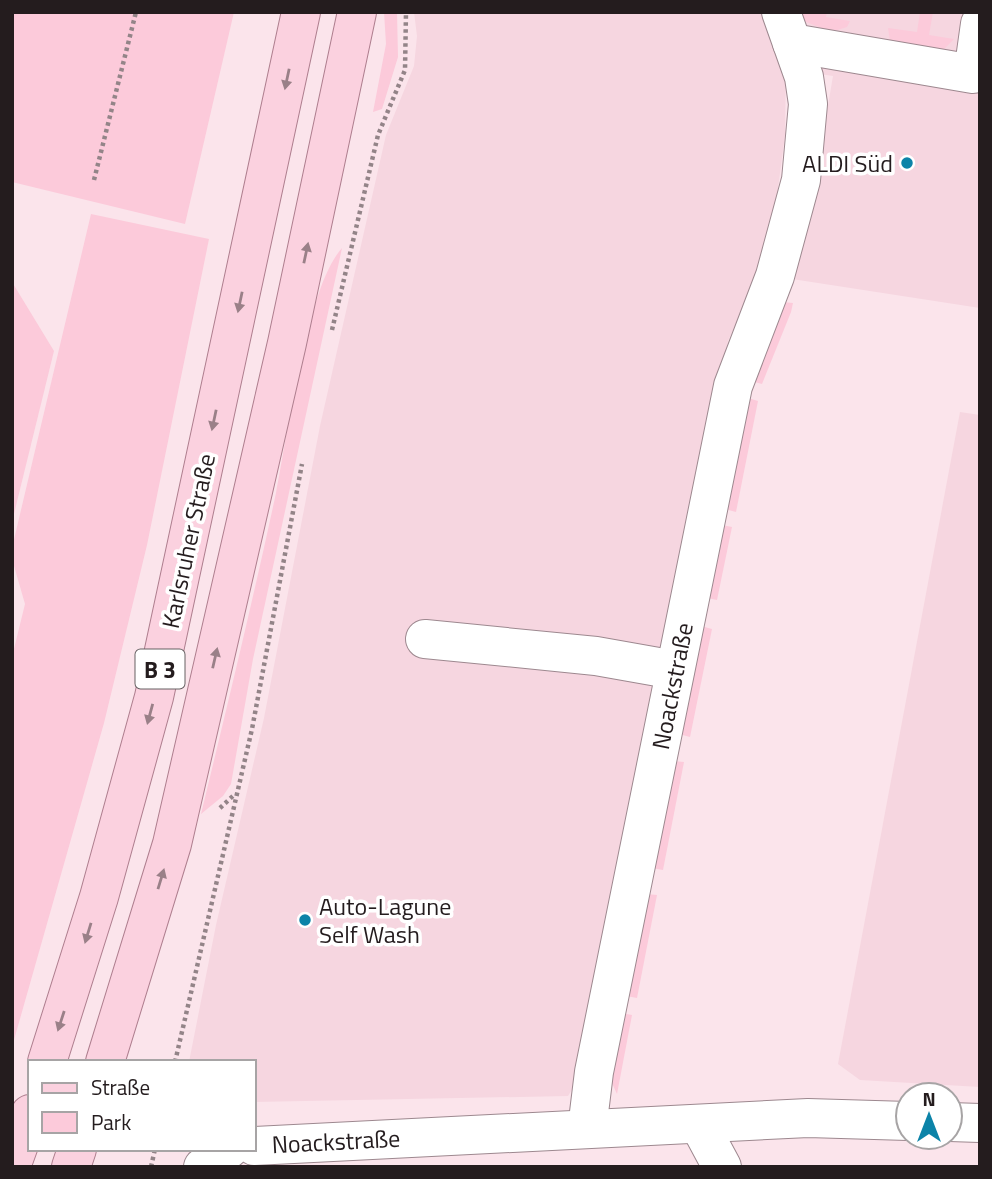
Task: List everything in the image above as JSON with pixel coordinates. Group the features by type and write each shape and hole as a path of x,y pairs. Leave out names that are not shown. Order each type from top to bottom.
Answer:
{"main road":[{"name":"Karlsruher Straße","path":"48,1060 99,897 154,697 301,12"},
{"name":"B 3","path":"106,1060 172,844 284,357 357,12"},
{"path":"12,1164 28,1120"}],"street":[{"path":"786,28 973,74 980,24"},
{"name":"Noackstraße","path":"587,1129 594,1072 733,386 783,250 801,180 808,131 804,77 786,28"},
{"path":"425,639 596,656 675,670"},
{"name":"Noackstraße","path":"256,1146 315,1154 587,1129 700,1126 808,1118 894,1121"},
{"path":"700,1126 722,1167"},
{"path":"203,1167 226,1151"}],"path":[{"path":"94,180 136,12"},
{"path":"331,337 378,135 405,70 406,12"},
{"path":"175,1060 249,741 303,458"}],"shaded area":[{"path":"414,12 980,12 980,308 792,279 806,235 833,76 786,69 785,135 774,219 752,288 728,341 576,1083 568,1096 256,1102 256,1060 189,1060 216,925 264,718 320,426 386,135 414,66 417,36"},
{"path":"960,412 980,415 980,1087 964,1086 964,1081 860,1080 838,1064"}],"green space":[{"path":"12,12 234,12 185,224 12,182"},
{"path":"384,12 397,12 398,57 382,109 373,112 386,44"},
{"path":"800,12 827,12 826,17 850,21 847,27 831,32 804,21"},
{"path":"920,12 933,12 929,35 954,39 942,51 890,41 888,28 917,32"},
{"path":"91,214 209,239 147,545 104,723 12,1047 12,657 25,604 12,559 12,548"},
{"path":"342,248 253,659 231,784 223,796 201,814 276,493 308,328 329,268"},
{"path":"12,282 54,351 12,522"},
{"path":"782,302 793,303 791,312 762,384 751,381"},
{"path":"748,398 758,401 736,512 725,509"},
{"path":"722,525 732,527 717,600 707,598"},
{"path":"701,626 712,629 690,737 679,734"},
{"path":"673,761 684,762 663,870 651,868"},
{"path":"646,894 657,895 637,998 626,996"},
{"path":"621,1013 632,1015 617,1094 611,1081"}],"place":[{"name":"ALDI Süd","path":"907,163"},
{"name":"Auto-Lagune Self Wash","path":"305,920"}]}
